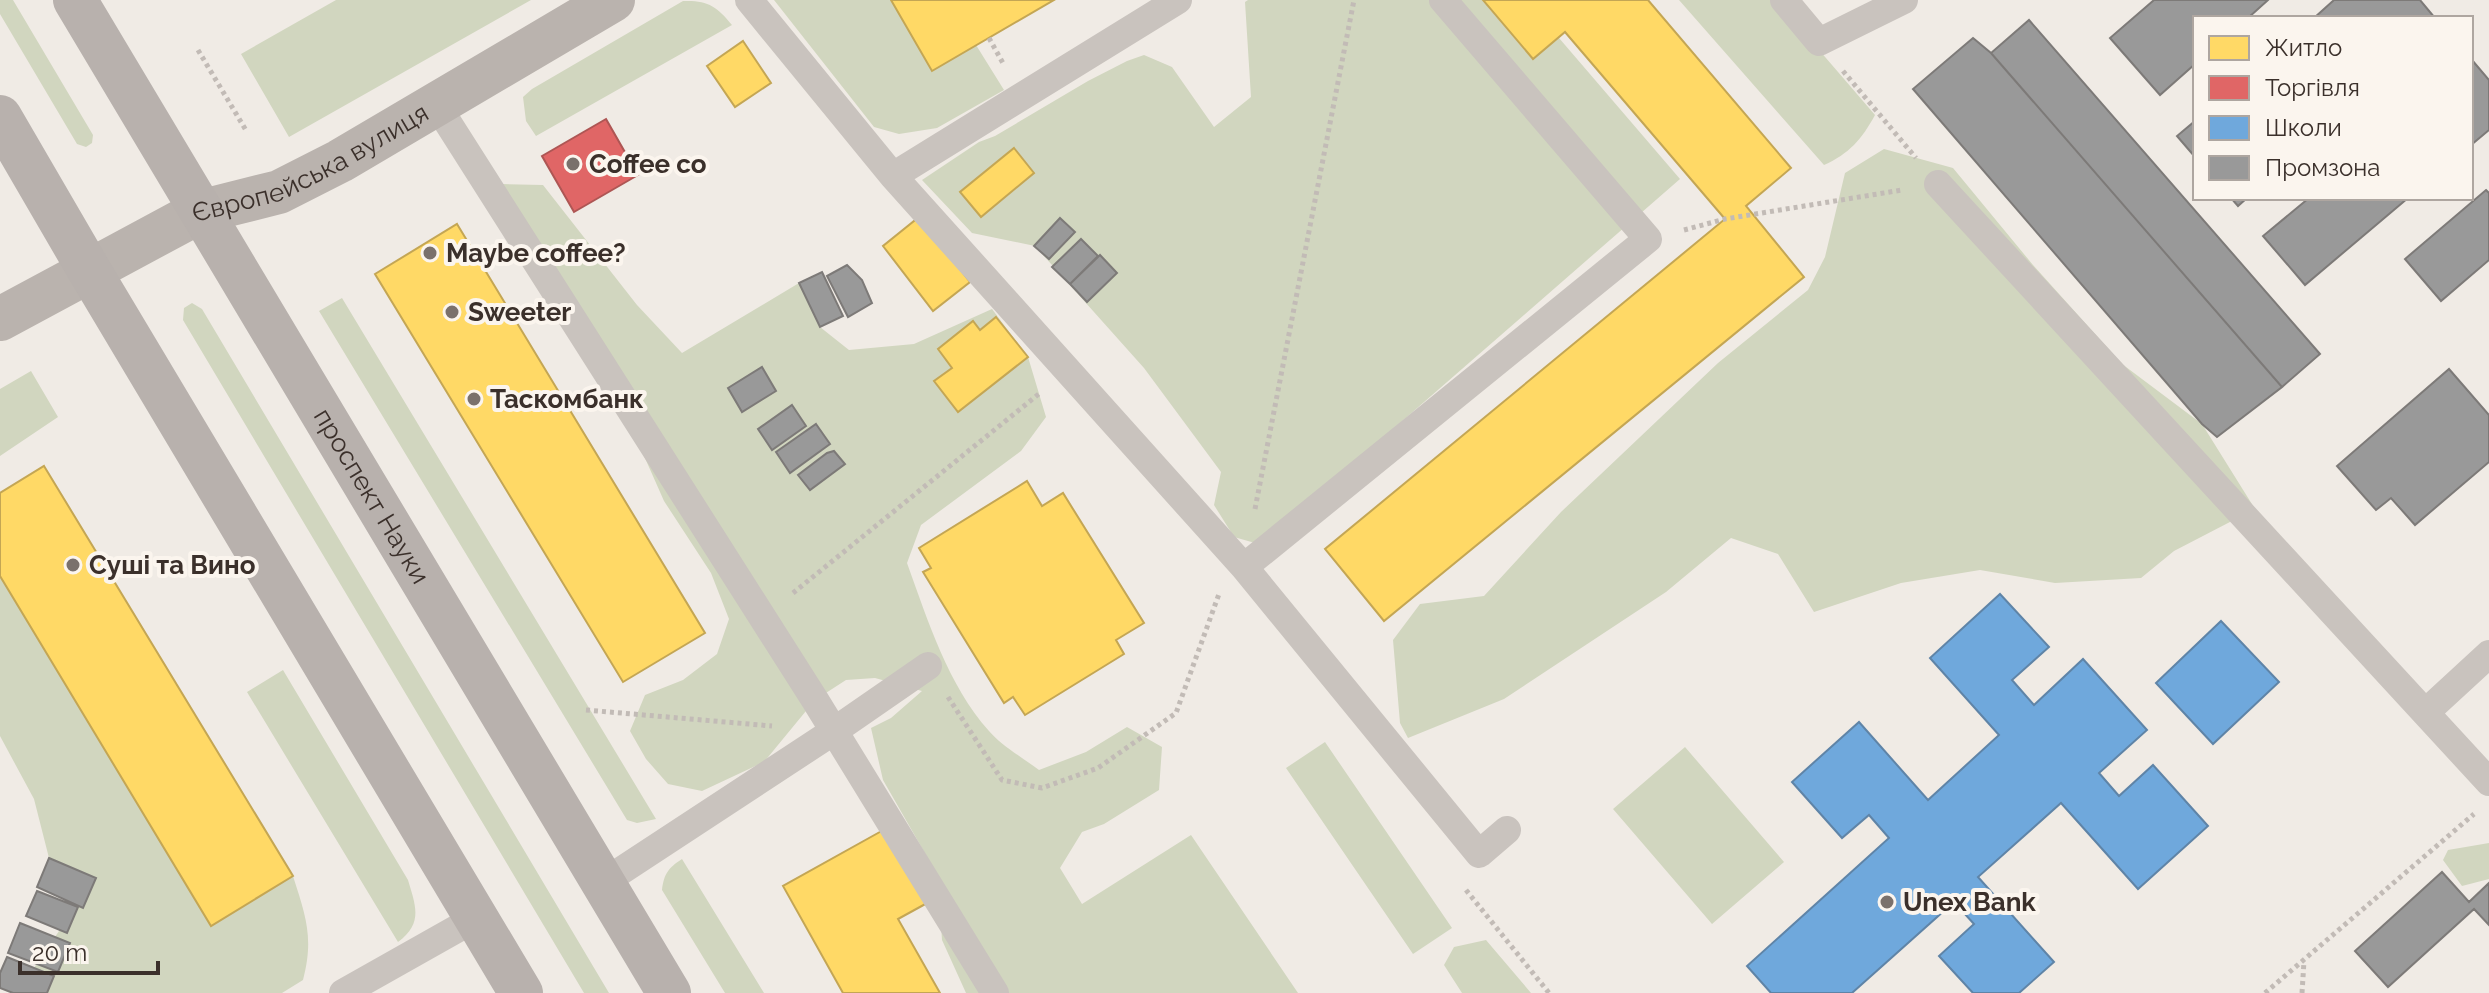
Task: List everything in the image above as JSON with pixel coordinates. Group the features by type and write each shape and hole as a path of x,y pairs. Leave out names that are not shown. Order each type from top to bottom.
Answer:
{"main road":[{"name":"проспект Науки","path":"75,0 199,212 669,993"},
{"name":"Європейська вулиця","path":"0,319 199,212 279,192 340,161 613,0"},
{"path":"0,117 521,993"}],"lane":[{"path":"749,0 893,176 1244,567 1479,854 1507,830"},
{"path":"893,176 1178,0"},
{"path":"1244,567 1648,239 1443,0"},
{"path":"1784,0 1819,42 1904,0"},
{"path":"436,104 834,731 995,993"},
{"path":"1938,184 2489,782"},
{"path":"2426,712 2489,654"},
{"path":"604,882 928,666"},
{"path":"343,993 476,918"}],"path":[{"path":"1244,567 1354,0"},
{"path":"1819,42 1938,184"},
{"path":"198,50 247,132"},
{"path":"1725,219 1938,184"},
{"path":"762,618 1068,369"},
{"path":"928,666 1002,780 1042,788 1098,768 1176,713 1222,586"},
{"path":"586,710 834,731"},
{"path":"2265,993 2478,811"},
{"path":"2302,993 2304,960"}],"green space":[{"path":"0,0 13,0 93,135 92,143 86,147 77,144 0,14"},
{"path":"336,0 531,0 289,137 241,54"},
{"path":"774,0 891,0 932,71 976,45 1004,90 937,128 899,134 874,127"},
{"path":"1487,0 1487,6 1532,59 1559,38 1680,179 1276,531 1255,543 1234,537 1214,505 1221,472 1144,368 1035,246 972,233 922,180 979,142 995,136 1088,81 1144,55 1172,67 1214,127 1251,97 1245,2"},
{"path":"1679,0 1776,0 1875,115 1865,131 1848,151 1824,165"},
{"path":"683,1 711,6 732,25 536,136 526,121 523,97"},
{"path":"1884,149 1953,168 2033,265 2122,364 2202,424 2255,509 2174,551 2141,578 2055,583 1980,570 1901,583 1814,612 1778,554 1731,538 1666,592 1504,699 1408,738 1400,723 1393,640 1420,604 1484,596 1561,512 1718,363 1808,290 1825,257 1845,173"},
{"path":"502,184 543,185 637,305 682,353 799,283 820,327 849,350 914,344 992,309 1028,357 1046,417 1021,451 921,525 907,563 940,652 962,694 989,731 1039,770 1086,752 1127,727 1162,747 1159,790 1104,824 1082,832 1060,868 1082,904 1191,835 1298,993 966,993 942,940 938,876 883,780 871,728 891,718 922,691 875,678 846,680 815,700 764,762 702,791 668,784 646,759 630,731 645,695 683,680 717,654 729,619 711,573 664,501 576,302"},
{"path":"342,298 656,819 637,823 627,820 319,311"},
{"path":"192,303 202,309 609,993 584,993 183,320 184,308"},
{"path":"31,371 58,417 0,456 0,389"},
{"path":"0,576 211,925 293,876 307,928 308,952 303,980 282,993 17,993 95,878 49,858 34,799 0,736"},
{"path":"283,670 408,880 415,906 414,921 398,942 247,692"},
{"path":"1325,742 1452,928 1413,954 1286,768"},
{"path":"1685,747 1784,862 1712,924 1613,809"},
{"path":"2489,843 2489,879 2462,886 2443,860 2448,850"},
{"path":"682,859 764,993 725,993 662,890 668,872"},
{"path":"1486,940 1531,993 1462,993 1444,965 1454,947"}],"building: Житло":[{"path":"891,0 1054,0 932,71"},
{"path":"1483,0 1648,0 1791,168 1746,206 1804,277 1384,621 1325,549 1725,219 1565,32 1533,59"},
{"path":"743,41 771,83 735,107 707,66"},
{"path":"1014,148 1034,173 981,217 960,192"},
{"path":"919,217 970,282 933,311 883,246"},
{"path":"457,224 705,633 623,682 375,274"},
{"path":"996,317 1028,357 958,412 934,381 952,368 938,349 973,321 980,330"},
{"path":"44,466 293,876 211,926 0,576 0,493"},
{"path":"1027,481 1042,506 1063,493 1144,623 1116,640 1124,654 1025,715 1013,697 1004,703 923,572 931,568 919,548"},
{"path":"887,828 929,902 898,919 940,993 843,993 783,886"}],"building: Торгівля":[{"path":"606,119 638,175 574,212 542,156"}],"building: Школи":[{"path":"2000,594 2049,647 2012,680 2034,705 2083,659 2147,730 2099,773 2119,796 2153,765 2208,826 2138,889 2061,803 1978,877 2054,962 2019,993 1973,993 1939,956 1974,924 1954,902 1852,993 1771,993 1747,966 1889,838 1869,815 1842,838 1792,782 1859,722 1928,800 1999,735 1930,658"},
{"path":"2221,621 2279,682 2213,744 2156,683"}],"building: Промзона":[{"path":"2154,0 2268,0 2250,16 2193,16 2193,66 2160,95 2110,38"},
{"path":"2334,0 2420,0 2433,16 2316,16"},
{"path":"2029,20 2320,354 2282,387 1991,53"},
{"path":"1973,38 1991,53 2282,387 2217,437 2202,424 1913,89"},
{"path":"2473,61 2489,80 2489,130 2473,143"},
{"path":"2193,123 2193,155 2177,136"},
{"path":"2486,190 2489,193 2489,260 2441,301 2405,259"},
{"path":"2307,200 2406,200 2305,285 2263,236"},
{"path":"1060,218 1075,232 1049,259 1034,246"},
{"path":"1081,239 1098,256 1070,284 1052,267"},
{"path":"1100,255 1117,273 1087,302 1070,284"},
{"path":"847,265 862,280 872,303 848,317 827,276"},
{"path":"822,272 843,316 820,327 799,283"},
{"path":"762,367 776,391 742,412 728,388"},
{"path":"2449,369 2489,415 2489,462 2415,525 2391,498 2376,510 2337,466"},
{"path":"792,405 806,426 772,450 758,429"},
{"path":"816,424 830,444 790,473 776,452"},
{"path":"834,451 845,464 810,490 798,475"},
{"path":"49,858 96,878 83,908 37,887"},
{"path":"2442,872 2469,902 2489,883 2489,925 2474,909 2388,987 2355,951"},
{"path":"37,891 78,907 67,933 26,916"},
{"path":"20,923 70,943 58,972 8,953"},
{"path":"7,957 54,976 47,993 13,993 0,988 0,973"}],"place":[{"name":"Coffee co","path":"573,164"},
{"name":"Maybe coffee?","path":"430,253"},
{"name":"Sweeter","path":"452,312"},
{"name":"Таскомбанк","path":"474,399"},
{"name":"Суші та Вино","path":"73,565"},
{"name":"Unex Bank","path":"1887,902"}]}
